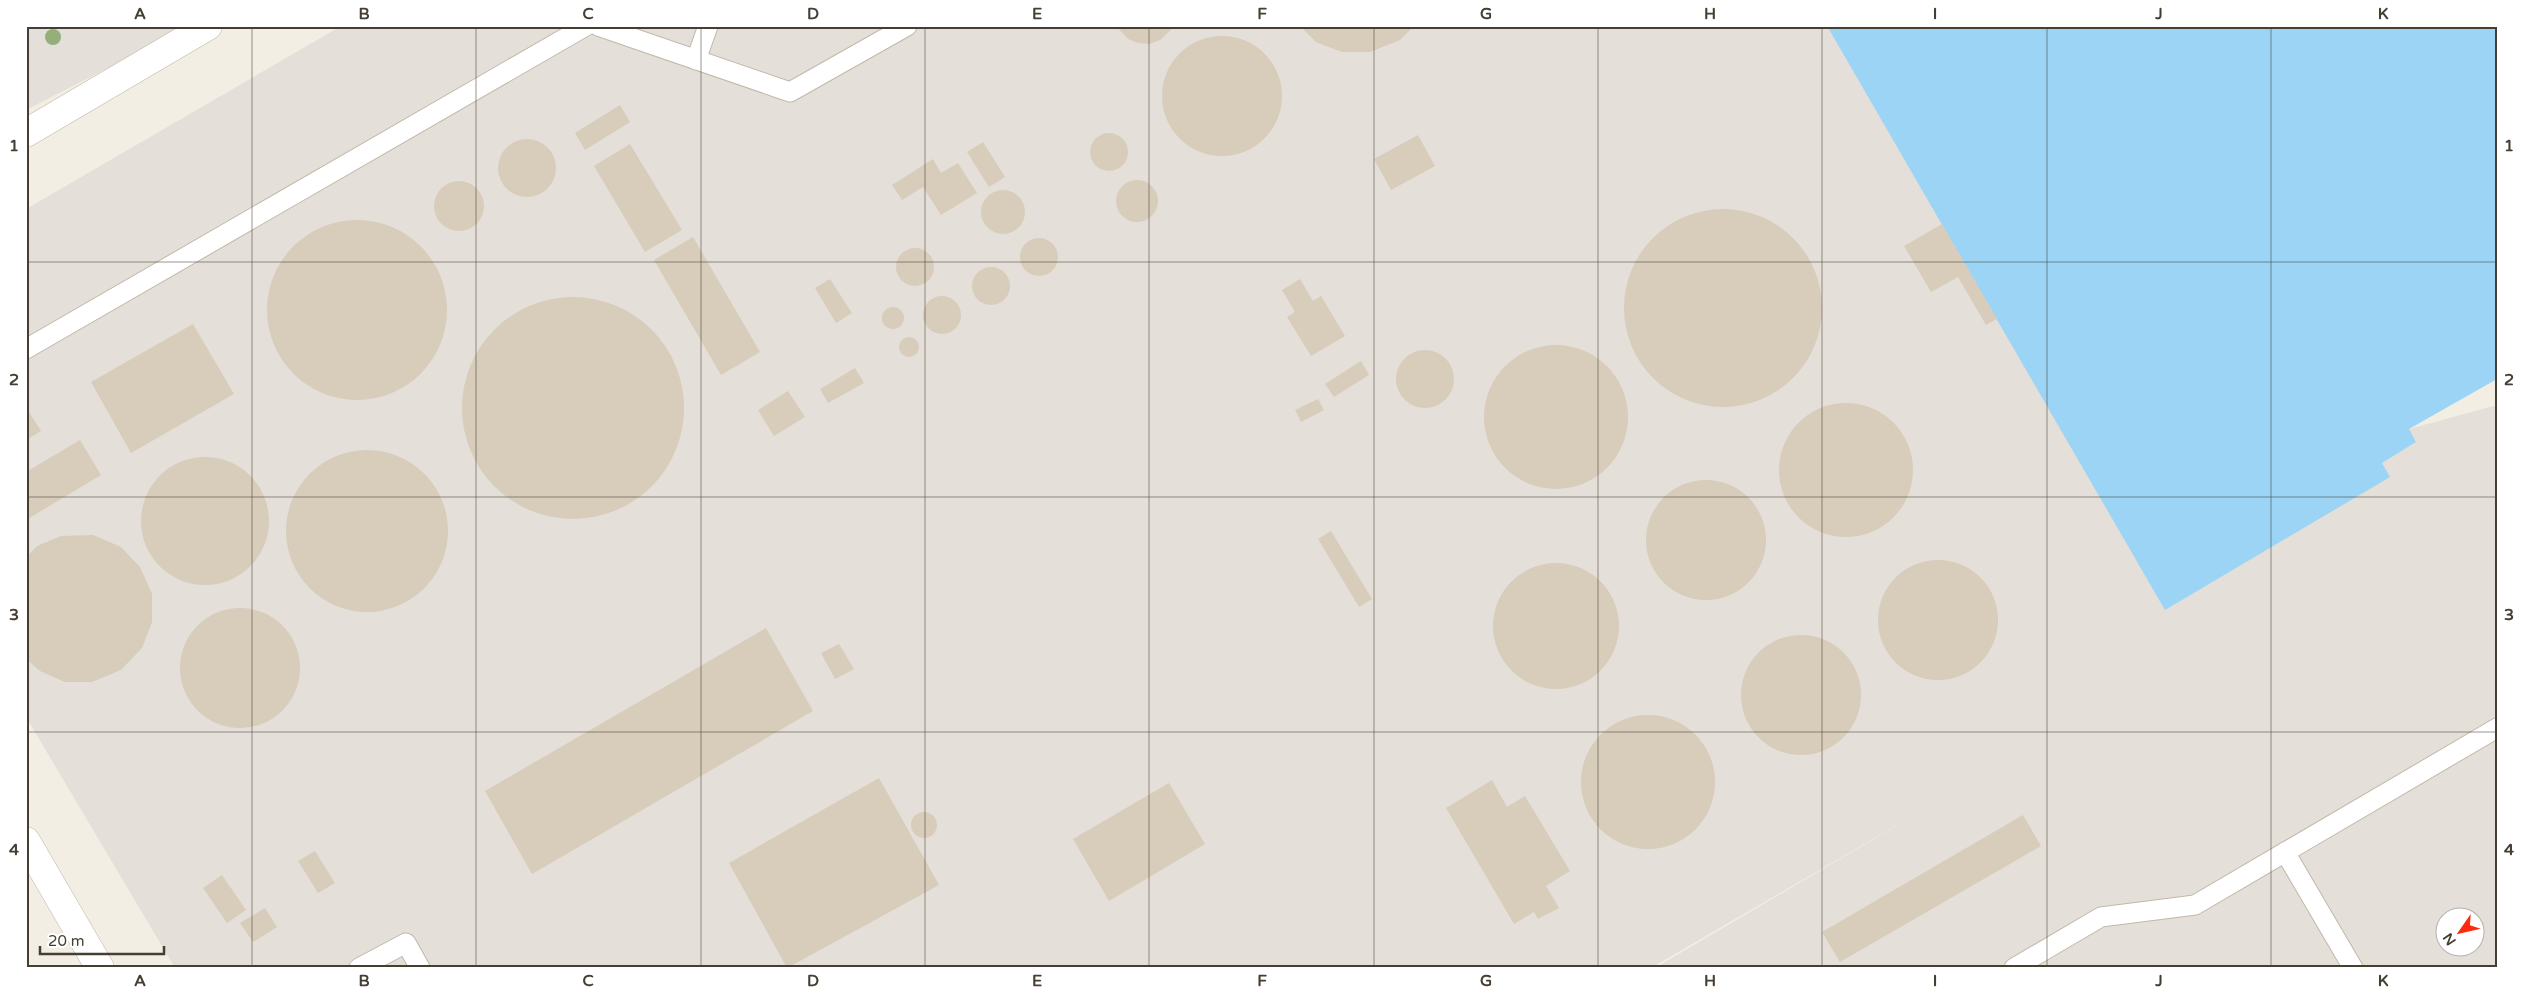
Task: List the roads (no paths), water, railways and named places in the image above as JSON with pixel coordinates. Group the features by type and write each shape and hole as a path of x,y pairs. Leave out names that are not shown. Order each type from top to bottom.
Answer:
{"street":[{"path":"26,133 198,29"},
{"path":"26,841 100,968"}],"lane":[{"path":"26,349 586,26"},
{"path":"598,26 790,92 907,26"},
{"path":"696,60 708,26"},
{"path":"2014,968 2101,917 2195,905 2497,728"},
{"path":"2286,852 2353,968"},
{"path":"359,968 406,943 420,968"}],"water":[{"path":"1827,26 2497,26 2497,379 2409,429 2416,442 2382,463 2390,477 2165,610"}]}
